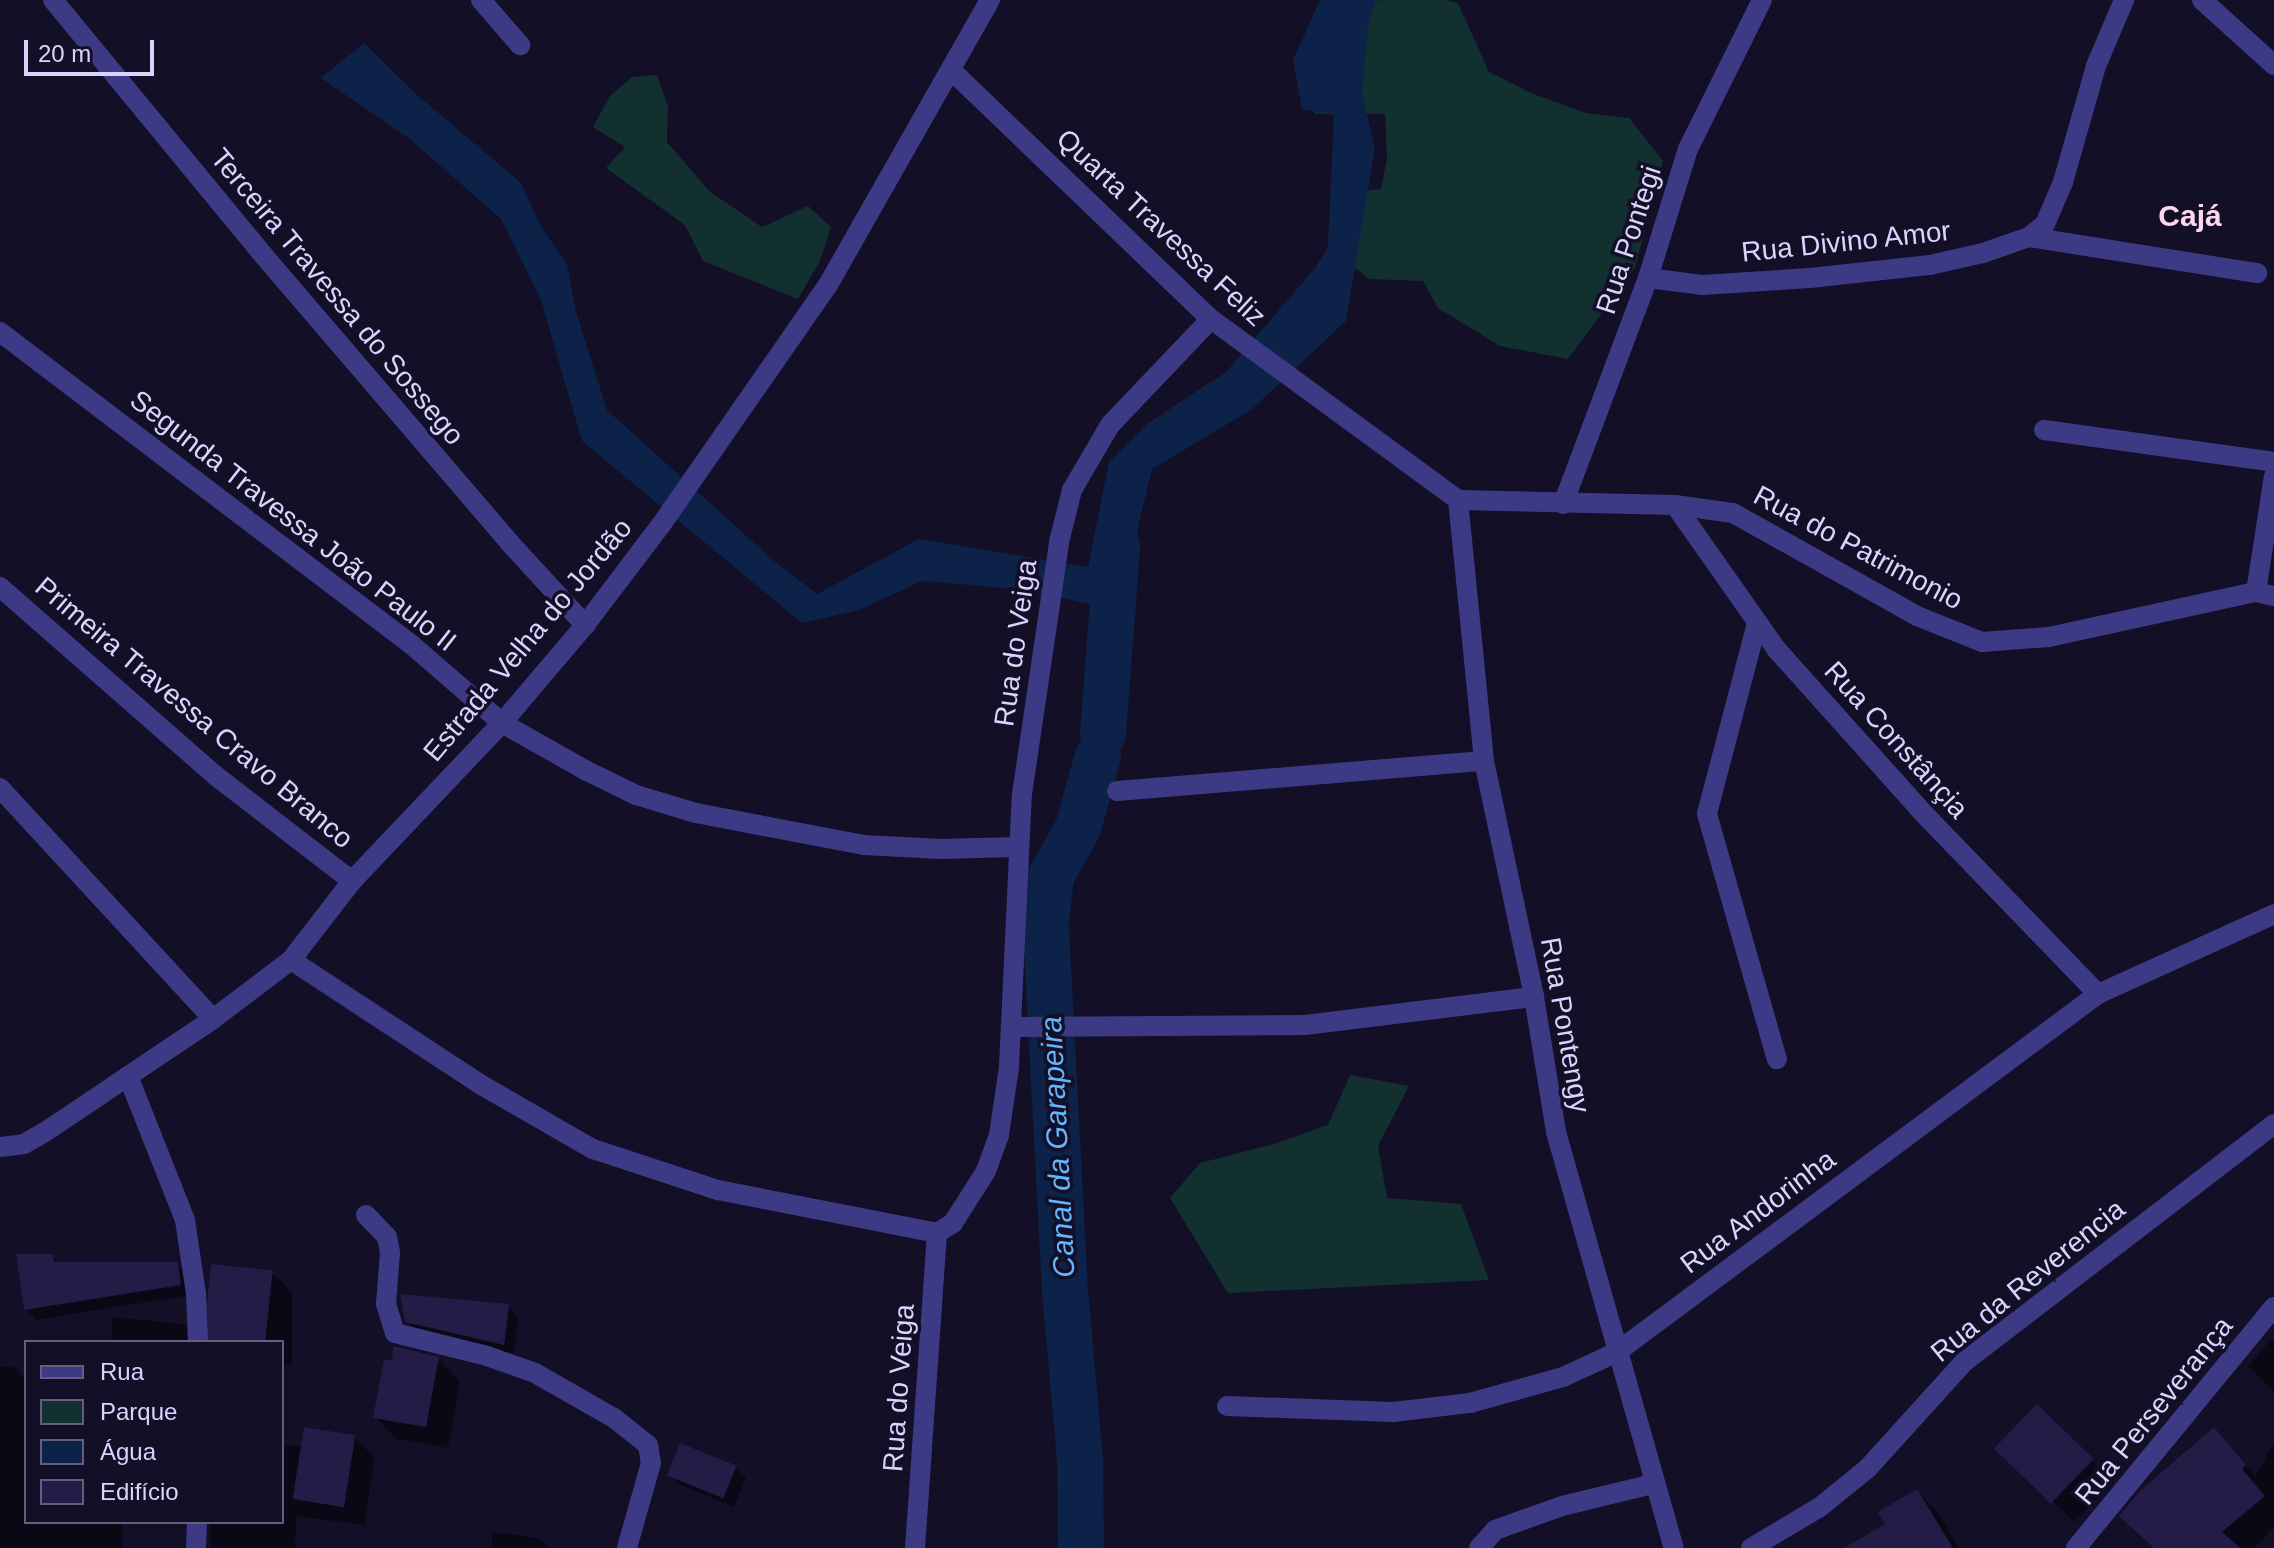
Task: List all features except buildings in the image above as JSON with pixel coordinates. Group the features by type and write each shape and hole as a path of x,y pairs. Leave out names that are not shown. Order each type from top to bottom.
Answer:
{"street":[{"name":"Terceira Travessa do Sossego","path":"53,0 264,256 509,542 585,625"},
{"path":"481,0 520,45"},
{"name":"Estrada Velha do Jordão","path":"0,1147 24,1144 45,1132 213,1019 291,960 352,881 502,723 585,625 661,525 828,285 990,0"},
{"name":"Rua Pontegi","path":"1563,504 1648,278 1688,149 1762,0"},
{"path":"2029,237 2045,224 2063,182 2096,66 2124,0"},
{"path":"2202,0 2274,65"},
{"name":"Quarta Travessa Feliz","path":"951,70 1211,319 1458,500"},
{"path":"2029,237 2257,273"},
{"name":"Rua Divino Amor","path":"1648,278 1702,285 1840,275 1930,265 1983,253 2029,237"},
{"name":"Rua do Veiga","path":"915,1548 937,1233 953,1223 966,1207 986,1171 999,1135 1011,1027 1017,847 1059,542 1072,490 1110,425 1211,319"},
{"name":"Segunda Travessa João Paulo II","path":"0,332 412,645 502,723 636,795 696,813 864,845 940,849 1017,847"},
{"path":"2044,430 2274,462"},
{"path":"2265,594 2274,476"},
{"name":"Rua do Patrimonio","path":"1458,500 1675,505 1733,513 1917,616 1982,642 2049,637 2265,594"},
{"name":"Rua Pontengy","path":"1458,500 1484,761 1534,997 1556,1132 1653,1484 1674,1548"},
{"name":"Rua Constânçia","path":"1675,505 1777,650 1928,818 2098,994"},
{"name":"Primeira Travessa Cravo Branco","path":"0,587 216,776 352,881"},
{"path":"1757,623 1707,814 1777,1059"},
{"path":"1117,791 1484,761"},
{"path":"0,788 213,1019"},
{"name":"Rua Andorinha","path":"1227,1406 1393,1412 1470,1403 1563,1377 1617,1352 2098,994 2271,921"},
{"path":"291,960 478,1083 593,1149 718,1190 937,1233"},
{"path":"1011,1027 1305,1025 1534,997"},
{"path":"128,1076 185,1220 196,1294 198,1340"},
{"name":"Rua da Reverencia","path":"1751,1548 1832,1497 1868,1468 1964,1362 2274,1124"},
{"path":"366,1215 387,1237 390,1253 386,1304 395,1333 487,1356 535,1373 614,1418 648,1445 651,1463 627,1548"},
{"name":"Rua Perseverança","path":"2076,1548 2274,1307"},
{"path":"1479,1548 1495,1530 1562,1506 1653,1484"},
{"path":"196,1548 197,1524"}],"green space":[{"path":"1320,0 1446,0 1458,3 1489,72 1531,93 1586,113 1629,118 1663,161 1635,268 1568,359 1500,346 1438,308 1423,281 1369,279 1328,247 1331,193 1381,189 1387,158 1385,114 1315,114 1293,61"},
{"path":"657,75 668,106 667,142 709,191 762,227 808,206 831,227 820,261 798,299 703,261 685,225 606,168 625,147 593,127 610,96 632,77"},
{"path":"1350,1075 1409,1086 1378,1146 1387,1198 1461,1204 1489,1280 1228,1293 1170,1198 1200,1163 1274,1144 1328,1125"}],"water":[{"path":"1320,0 1384,0 1375,2 1368,28 1362,94 1375,148 1346,321 1251,410 1152,469 1137,531 1136,613 1016,589 922,581 859,610 802,623 582,441 541,300 501,219 411,140 321,78 364,43 415,93 521,183 541,227 567,264 576,312 607,410 773,560 817,594 919,539 1088,567 1109,462 1147,424 1226,372 1315,268 1328,247 1334,115 1302,109 1293,61"}],"waterway":[{"name":"Canal da Garapeira","path":"1103,734 1117,546"},
{"name":"Canal da Garapeira","path":"1081,1548 1080,1459 1065,1291 1046,923 1051,876 1078,828 1098,756"}],"district":[{"name":"Cajá","path":"2190,216"}]}
